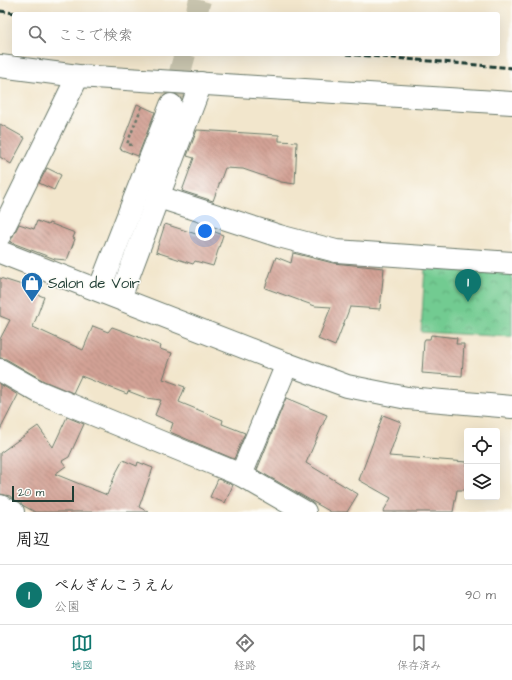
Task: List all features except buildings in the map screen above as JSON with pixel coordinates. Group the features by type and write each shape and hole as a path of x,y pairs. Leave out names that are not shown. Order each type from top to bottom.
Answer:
{"street":[{"path":"0,66 78,76 512,103"},
{"path":"1,230 78,76"},
{"path":"120,298 201,83"},
{"path":"99,290 171,104"},
{"path":"159,197 279,236 336,251 512,263"},
{"path":"0,252 347,386 407,398 512,407"},
{"path":"241,475 287,364"},
{"path":"0,370 39,392 241,475 304,512"},
{"path":"0,506 13,512"}],"path":[{"path":"138,148 127,144 142,106"}],"green space":[{"path":"425,267 512,272 512,337 421,332"}],"tunnel":[{"path":"197,12 200,0"},
{"path":"171,105 184,56"}],"railway":[{"path":"0,11 12,13"},
{"path":"370,56 512,68"}],"place":[{"name":"Salon de Voir","path":"32,302"},
{"name":"ぺんぎんこうえん","path":"468,302"}]}
